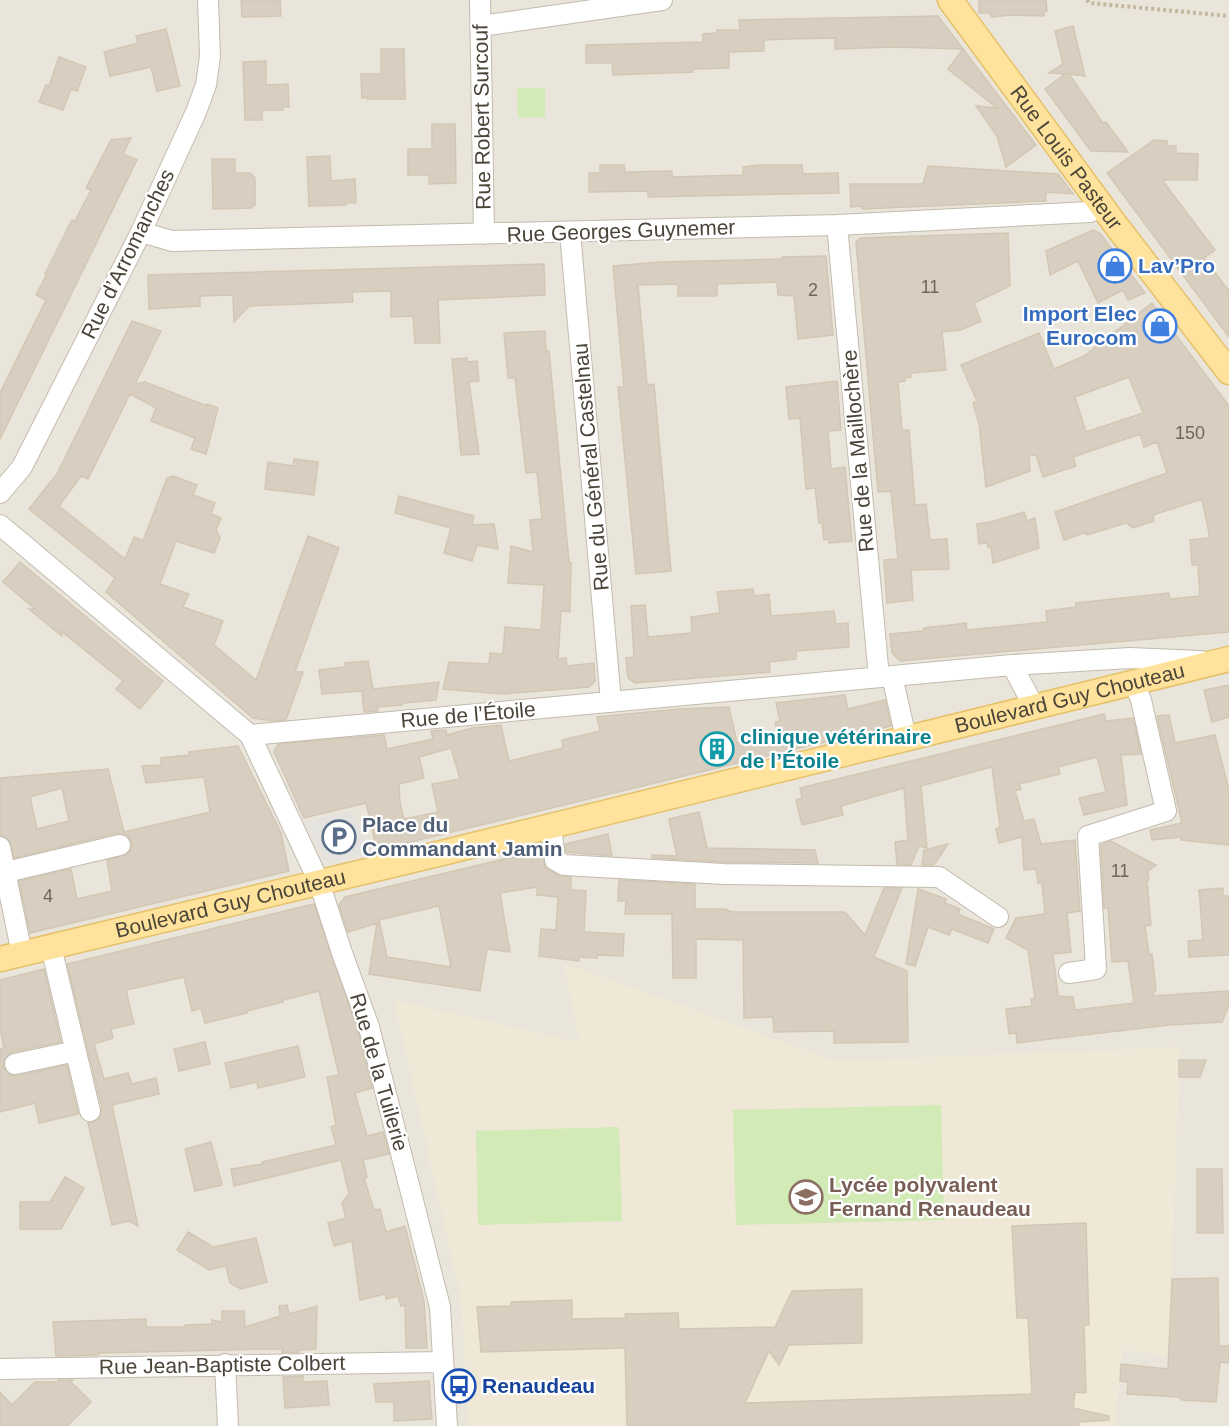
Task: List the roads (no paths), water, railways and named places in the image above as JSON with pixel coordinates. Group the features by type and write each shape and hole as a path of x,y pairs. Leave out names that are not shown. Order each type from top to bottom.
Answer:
{"main road":[{"name":"Rue Louis Pasteur","path":"950,0 1100,205 1229,372"},
{"name":"Boulevard Guy Chouteau","path":"11,956 1224,660"}],"street":[{"name":"Rue d’Arromanches","path":"0,493 22,467 141,232 206,85 210,56 208,0"},
{"name":"Rue Robert Surcouf","path":"480,0 484,234"},
{"path":"481,26 662,0"},
{"name":"Rue Georges Guynemer","path":"141,232 172,241 837,225 1090,212 1100,205"},
{"name":"Rue de la Maillochère","path":"837,225 885,676 906,738"},
{"name":"Rue du Général Castelnau","path":"570,232 611,702"},
{"path":"0,525 250,735"},
{"name":"Rue de l’Étoile","path":"250,735 1012,665 1130,658 1224,660"},
{"path":"1012,665 1034,707"},
{"path":"1069,973 1096,969 1088,836 1166,812 1141,700 1134,682"},
{"name":"Rue de la Tuilerie","path":"250,735 320,882 369,1028 426,1243 440,1307 447,1426"},
{"path":"551,826 555,860 564,865 724,873 939,877 998,917"},
{"path":"6,872 120,844"},
{"path":"0,847 6,872 11,956"},
{"path":"51,946 90,1111"},
{"path":"15,1064 76,1051"},
{"name":"Rue Jean-Baptiste Colbert","path":"0,1369 443,1362"},
{"path":"225,1364 228,1426"}],"place":[{"name":"Lav’Pro","path":"1115,266"},
{"name":"Import Elec Eurocom","path":"1160,326"},
{"name":"clinique vétérinaire de l’Étoile","path":"717,749"},
{"name":"Place du Commandant Jamin","path":"339,837"},
{"name":"Lycée polyvalent Fernand Renaudeau","path":"806,1197"},
{"name":"Renaudeau","path":"459,1386"}]}
